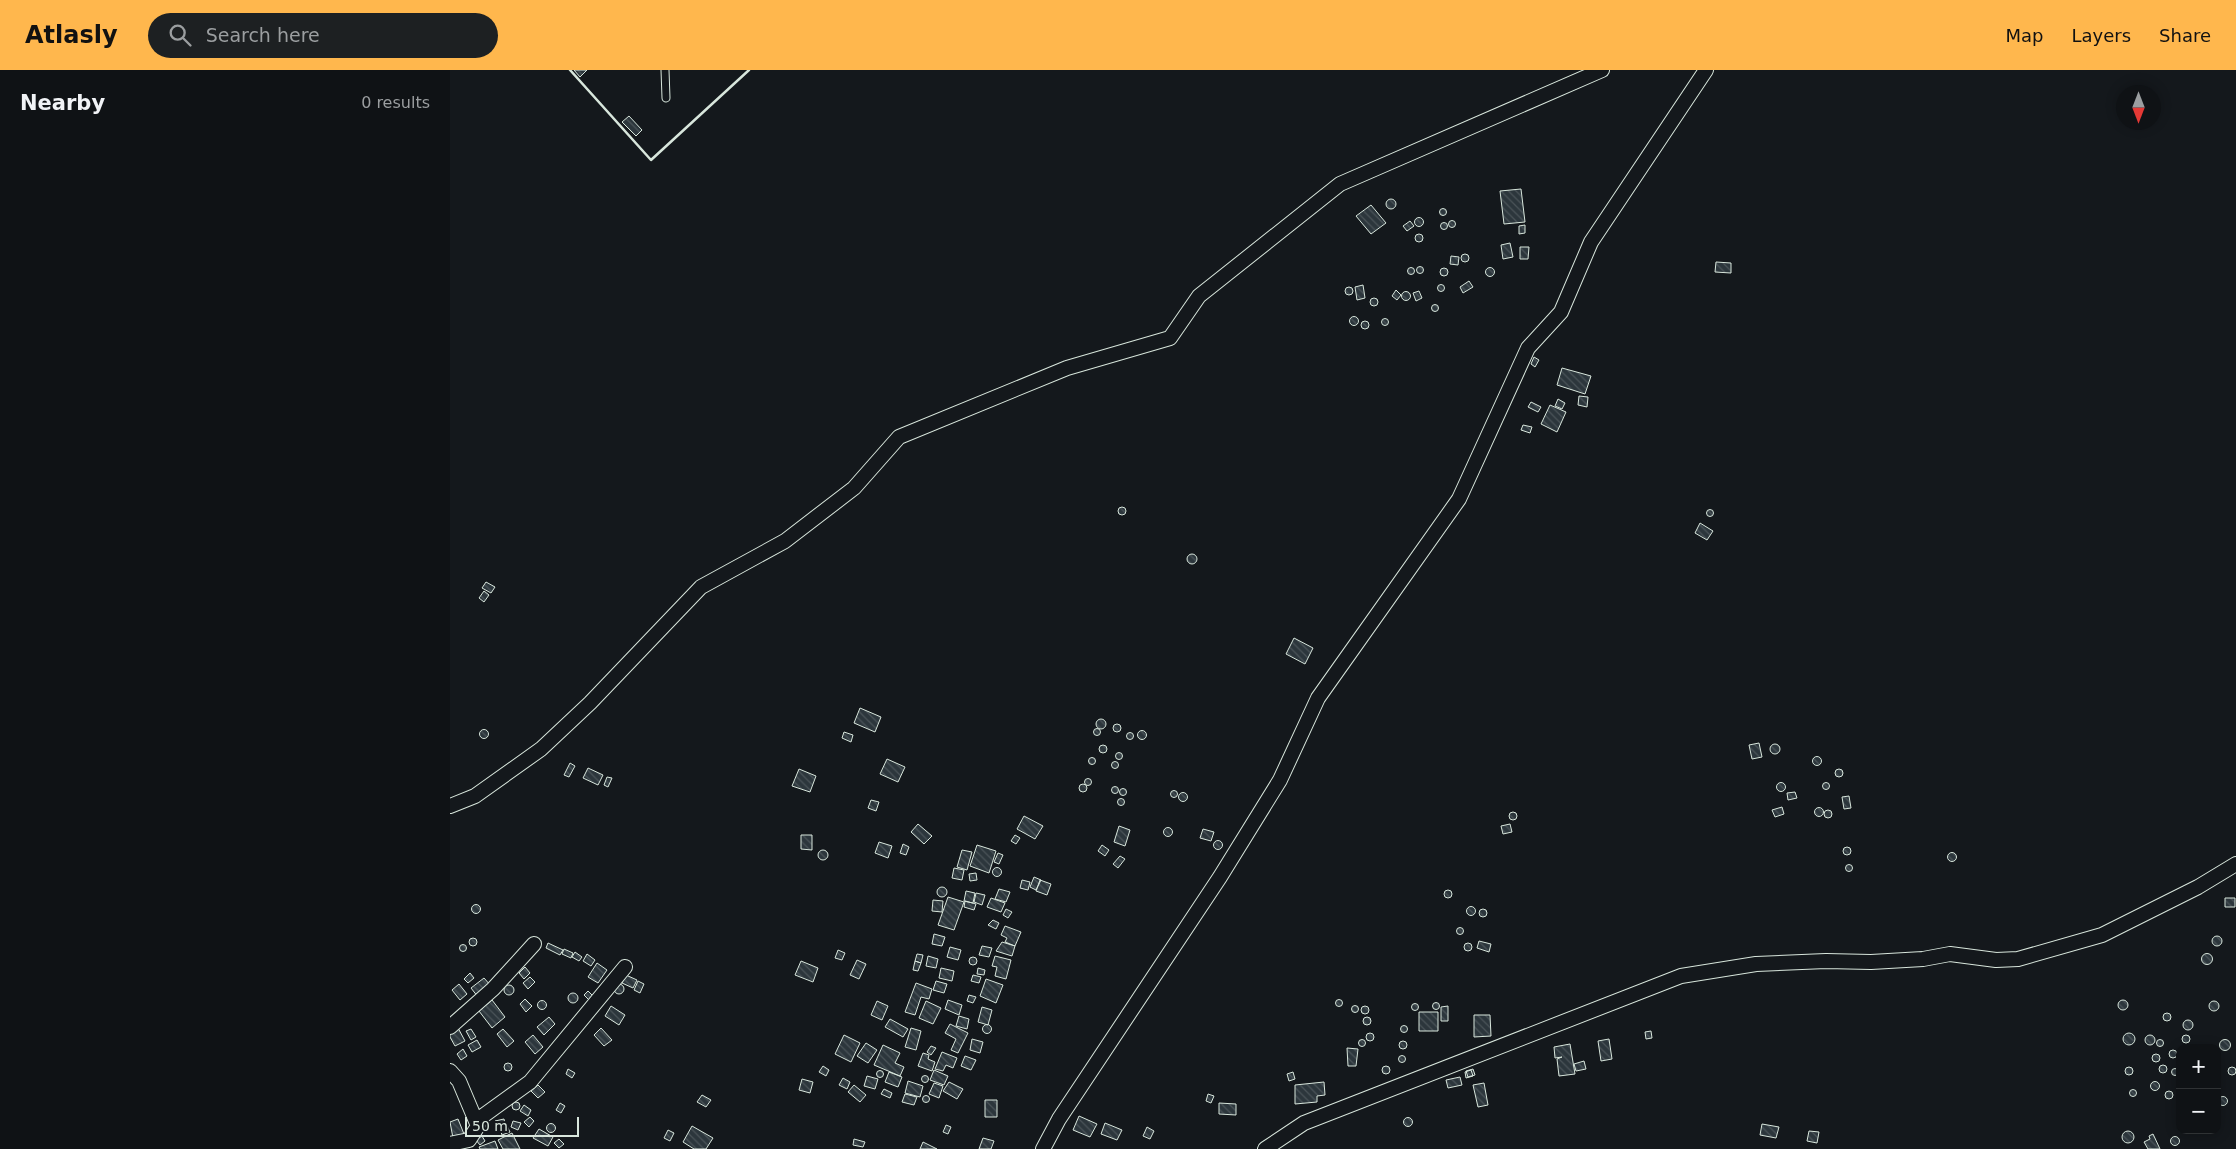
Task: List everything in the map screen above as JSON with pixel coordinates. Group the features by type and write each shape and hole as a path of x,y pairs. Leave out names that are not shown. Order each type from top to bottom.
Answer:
{"street":[{"path":"450,806 475,796 541,748 590,703 701,587 785,541 854,488 899,437 1067,368 1170,338 1199,296 1340,184 1602,70"},
{"path":"1043,1149 1059,1119 1235,853 1280,780 1318,698 1459,499 1528,348 1561,312 1591,242 1706,70"},
{"path":"1265,1149 1304,1123 1682,976 1756,964 1826,961 1870,962 1923,959 1950,954 1996,960 2018,959 2102,935 2198,887 2236,864"},
{"path":"450,1027 493,990 534,944"},
{"path":"476,1121 530,1082 593,1009 625,967"},
{"path":"450,1071 459,1081 478,1126 469,1140 450,1144"}],"lane":[{"path":"664,70 666,98"}],"building":[{"path":"574,70 587,70 580,77"},
{"path":"629,116 642,130 636,136 622,122"},
{"path":"1521,189 1525,222 1504,224 1500,191"},
{"path":"1389,199 1393,199 1396,204 1395,208 1389,209 1386,206 1386,202"},
{"path":"1371,205 1386,223 1371,234 1356,216"},
{"path":"1443,208 1447,212 1443,216 1439,212"},
{"path":"1419,218 1423,222 1419,226 1415,222"},
{"path":"1452,220 1456,224 1452,228 1448,224"},
{"path":"1410,221 1414,226 1407,231 1403,226"},
{"path":"1444,222 1448,226 1444,230 1440,226"},
{"path":"1525,225 1525,233 1519,234 1519,226"},
{"path":"1419,234 1423,238 1419,242 1415,238"},
{"path":"1510,243 1513,257 1503,259 1501,245"},
{"path":"1520,247 1529,247 1528,259 1520,259"},
{"path":"1465,254 1469,258 1465,262 1461,258"},
{"path":"1451,256 1459,257 1458,265 1450,264"},
{"path":"1716,262 1731,263 1731,273 1715,272"},
{"path":"1420,266 1424,270 1420,274 1416,270"},
{"path":"1411,267 1415,271 1411,275 1407,271"},
{"path":"1490,267 1495,272 1490,277 1485,272"},
{"path":"1444,268 1448,272 1444,276 1440,272"},
{"path":"1469,281 1473,287 1463,293 1460,287"},
{"path":"1441,284 1445,288 1441,292 1437,288"},
{"path":"1363,285 1365,298 1357,300 1355,287"},
{"path":"1349,287 1353,291 1349,295 1345,291"},
{"path":"1396,290 1401,295 1397,300 1392,296"},
{"path":"1419,291 1422,298 1416,301 1413,293"},
{"path":"1406,292 1410,296 1406,300 1402,296"},
{"path":"1374,298 1378,302 1374,306 1370,302"},
{"path":"1435,304 1439,308 1435,312 1431,308"},
{"path":"1354,316 1359,321 1354,326 1349,321"},
{"path":"1385,318 1389,322 1385,326 1381,322"},
{"path":"1365,321 1369,325 1365,329 1361,325"},
{"path":"1534,357 1539,360 1535,367 1531,364"},
{"path":"1562,368 1591,376 1585,394 1557,385"},
{"path":"1579,396 1588,397 1587,407 1578,405"},
{"path":"1558,399 1565,403 1562,409 1555,406"},
{"path":"1531,402 1541,407 1538,412 1528,407"},
{"path":"1550,405 1566,412 1557,432 1541,424"},
{"path":"1523,425 1532,427 1530,433 1521,430"},
{"path":"1122,507 1126,511 1122,515 1118,511"},
{"path":"1710,509 1714,513 1710,517 1706,513"},
{"path":"1700,523 1713,531 1707,540 1695,533"},
{"path":"1192,554 1197,559 1192,564 1187,559"},
{"path":"486,582 495,587 491,593 482,588"},
{"path":"484,591 489,595 484,602 479,598"},
{"path":"1294,638 1313,648 1305,664 1286,654"},
{"path":"860,708 881,717 875,732 854,723"},
{"path":"1099,719 1103,719 1106,724 1105,728 1099,729 1096,726 1096,722"},
{"path":"1117,724 1121,728 1117,732 1113,728"},
{"path":"1097,728 1101,732 1097,736 1093,732"},
{"path":"484,729 489,734 484,739 479,734"},
{"path":"1142,731 1146,735 1142,739 1138,735"},
{"path":"844,732 853,735 851,742 842,738"},
{"path":"1130,732 1134,736 1130,740 1126,736"},
{"path":"1759,743 1762,757 1752,759 1749,745"},
{"path":"1773,744 1777,744 1780,749 1777,754 1773,754 1770,751 1770,747"},
{"path":"1103,745 1107,749 1103,753 1099,749"},
{"path":"1119,752 1123,756 1119,760 1115,756"},
{"path":"1817,756 1822,761 1817,766 1812,761"},
{"path":"1092,757 1096,761 1092,765 1088,761"},
{"path":"887,759 905,767 898,782 880,774"},
{"path":"1115,761 1119,765 1115,769 1111,765"},
{"path":"570,763 575,766 569,777 564,775"},
{"path":"588,768 603,775 598,785 583,778"},
{"path":"799,769 816,776 810,792 792,786"},
{"path":"1839,769 1843,773 1839,777 1835,773"},
{"path":"607,777 612,778 608,787 604,785"},
{"path":"1088,778 1092,782 1088,786 1084,782"},
{"path":"1781,782 1786,787 1781,792 1776,787"},
{"path":"1826,782 1830,786 1826,790 1822,786"},
{"path":"1083,784 1087,788 1083,792 1079,788"},
{"path":"1115,786 1119,790 1115,794 1111,790"},
{"path":"1123,788 1127,792 1123,796 1119,792"},
{"path":"1174,790 1178,794 1174,798 1170,794"},
{"path":"1795,792 1797,798 1788,800 1787,793"},
{"path":"1183,793 1187,797 1183,801 1179,797"},
{"path":"1849,796 1851,808 1844,809 1842,797"},
{"path":"1121,798 1125,802 1121,806 1117,802"},
{"path":"871,800 879,802 876,811 868,808"},
{"path":"1782,807 1784,814 1775,817 1772,810"},
{"path":"1819,808 1823,812 1819,816 1815,812"},
{"path":"1828,810 1832,814 1828,818 1824,814"},
{"path":"1513,812 1517,816 1513,820 1509,816"},
{"path":"1024,816 1043,826 1035,839 1017,829"},
{"path":"918,824 932,836 924,844 911,832"},
{"path":"1510,824 1512,832 1503,834 1501,826"},
{"path":"1119,826 1130,830 1125,846 1114,842"},
{"path":"1168,827 1173,832 1168,837 1163,832"},
{"path":"1203,829 1214,832 1211,841 1200,838"},
{"path":"801,835 812,835 812,850 801,849"},
{"path":"1015,835 1020,838 1016,844 1011,841"},
{"path":"1218,840 1223,845 1218,850 1213,845"},
{"path":"879,842 892,846 888,858 875,853"},
{"path":"903,844 909,847 906,855 900,853"},
{"path":"977,845 996,851 989,873 970,866"},
{"path":"1102,845 1109,850 1105,856 1098,851"},
{"path":"1847,847 1851,851 1847,855 1843,851"},
{"path":"821,850 825,850 828,855 827,859 821,860 818,857 818,853"},
{"path":"962,850 972,852 967,870 957,867"},
{"path":"1952,852 1957,857 1952,862 1947,857"},
{"path":"998,853 1003,855 999,864 994,862"},
{"path":"1120,856 1125,859 1118,868 1113,864"},
{"path":"1849,864 1853,868 1849,872 1845,868"},
{"path":"954,868 964,870 962,880 952,878"},
{"path":"997,868 1001,872 997,876 993,872"},
{"path":"976,873 977,880 970,881 969,874"},
{"path":"1034,877 1041,880 1036,890 1030,887"},
{"path":"1022,880 1030,882 1028,890 1020,888"},
{"path":"1040,880 1051,884 1047,895 1036,891"},
{"path":"942,887 947,892 942,897 937,892"},
{"path":"999,889 1010,892 1006,902 995,899"},
{"path":"1448,890 1452,894 1448,898 1444,894"},
{"path":"966,891 975,893 973,903 964,901"},
{"path":"976,893 985,895 982,905 974,902"},
{"path":"948,897 964,902 954,930 938,925"},
{"path":"991,898 1005,903 1001,912 987,907"},
{"path":"2225,898 2235,898 2235,907 2225,907"},
{"path":"933,900 943,901 942,912 932,911"},
{"path":"965,901 976,904 974,910 964,907"},
{"path":"476,904 481,909 476,914 471,909"},
{"path":"1471,906 1476,911 1471,916 1466,911"},
{"path":"1006,909 1012,912 1008,918 1003,915"},
{"path":"1483,909 1487,913 1483,917 1479,913"},
{"path":"993,920 999,923 996,929 988,925"},
{"path":"1005,926 1021,932 1015,946 1005,942 1007,938 1001,935"},
{"path":"1460,927 1464,931 1460,935 1456,931"},
{"path":"934,934 945,937 942,946 932,944"},
{"path":"2215,936 2219,936 2222,941 2221,945 2215,946 2212,943 2212,939"},
{"path":"473,938 477,942 473,946 469,942"},
{"path":"1479,941 1491,944 1489,952 1477,948"},
{"path":"1002,942 1015,946 1012,956 996,951"},
{"path":"548,943 563,950 560,955 546,948"},
{"path":"1468,943 1472,947 1468,951 1464,947"},
{"path":"463,944 467,948 463,952 459,948"},
{"path":"982,946 992,948 989,957 979,955"},
{"path":"950,947 961,950 958,960 947,957"},
{"path":"564,949 573,953 571,958 562,954"},
{"path":"838,950 845,953 842,960 835,958"},
{"path":"575,952 582,957 579,961 572,957"},
{"path":"2207,953 2213,959 2207,965 2201,959"},
{"path":"587,954 595,960 591,966 583,961"},
{"path":"917,954 923,955 921,963 915,961"},
{"path":"928,956 938,959 936,968 926,966"},
{"path":"995,956 1011,960 1006,979 995,976 997,967 992,966"},
{"path":"973,957 977,961 973,965 969,961"},
{"path":"857,960 866,964 859,979 850,975"},
{"path":"801,961 818,968 813,982 795,975"},
{"path":"915,961 921,963 918,971 913,970"},
{"path":"597,963 607,970 598,983 588,977"},
{"path":"525,967 530,973 524,979 519,973"},
{"path":"941,968 954,971 952,981 939,978"},
{"path":"978,968 985,970 984,975 977,974"},
{"path":"470,973 474,978 468,983 464,979"},
{"path":"626,975 637,980 633,988 622,983"},
{"path":"973,975 981,977 979,983 971,981"},
{"path":"530,977 535,982 528,989 523,983"},
{"path":"484,978 491,986 478,997 471,988"},
{"path":"986,979 1003,985 996,1003 980,996"},
{"path":"638,981 644,984 640,993 634,990"},
{"path":"936,981 947,984 944,993 933,990"},
{"path":"916,983 932,989 929,999 921,997 915,1015 905,1012"},
{"path":"459,984 467,994 460,1000 452,990"},
{"path":"619,984 624,989 619,994 614,989"},
{"path":"507,985 511,985 514,990 513,994 507,995 504,992 504,988"},
{"path":"588,991 594,997 590,1001 584,995"},
{"path":"571,993 575,993 578,998 577,1002 571,1003 568,1000 568,996"},
{"path":"969,995 976,997 973,1003 967,1001"},
{"path":"525,999 532,1006 526,1012 520,1004"},
{"path":"1339,999 1343,1003 1339,1007 1335,1003"},
{"path":"492,1000 505,1017 492,1028 479,1011"},
{"path":"542,1000 547,1005 542,1010 537,1005"},
{"path":"948,1000 962,1005 959,1015 945,1009"},
{"path":"2121,1000 2125,1000 2128,1005 2127,1009 2121,1010 2118,1007 2118,1003"},
{"path":"877,1001 888,1006 882,1020 871,1015"},
{"path":"926,1001 941,1008 933,1024 919,1018"},
{"path":"2212,1001 2216,1001 2219,1006 2218,1010 2212,1011 2209,1008 2209,1004"},
{"path":"1436,1002 1440,1006 1436,1010 1432,1006"},
{"path":"1415,1003 1419,1007 1415,1011 1411,1007"},
{"path":"1355,1005 1359,1009 1355,1013 1351,1009"},
{"path":"611,1006 625,1015 619,1025 605,1016"},
{"path":"1365,1006 1369,1010 1365,1014 1361,1010"},
{"path":"1448,1006 1448,1021 1441,1021 1441,1007"},
{"path":"982,1007 992,1010 988,1025 978,1022"},
{"path":"1419,1012 1438,1012 1438,1031 1419,1031"},
{"path":"2167,1013 2171,1017 2167,1021 2163,1017"},
{"path":"1474,1015 1490,1015 1491,1036 1474,1037"},
{"path":"959,1016 969,1019 967,1029 956,1026"},
{"path":"549,1017 555,1024 544,1035 537,1027"},
{"path":"1367,1017 1371,1021 1367,1025 1363,1021"},
{"path":"890,1019 908,1029 903,1037 885,1027"},
{"path":"2188,1020 2193,1025 2188,1030 2183,1025"},
{"path":"950,1024 968,1033 958,1053 951,1050 956,1039 945,1033"},
{"path":"987,1024 992,1029 987,1034 982,1029"},
{"path":"1404,1025 1408,1029 1404,1033 1400,1029"},
{"path":"457,1026 465,1041 455,1046 450,1037 450,1030"},
{"path":"601,1028 612,1040 604,1046 594,1035"},
{"path":"911,1028 921,1031 916,1050 905,1047"},
{"path":"471,1029 476,1037 471,1040 466,1031"},
{"path":"503,1029 514,1041 507,1047 497,1034"},
{"path":"1651,1031 1652,1038 1646,1039 1645,1032"},
{"path":"1370,1033 1374,1037 1370,1041 1366,1037"},
{"path":"2129,1033 2135,1039 2129,1045 2123,1039"},
{"path":"533,1035 543,1047 535,1054 525,1042"},
{"path":"844,1035 860,1043 851,1062 835,1054"},
{"path":"2150,1035 2155,1040 2150,1045 2145,1040"},
{"path":"2186,1035 2190,1039 2186,1043 2182,1039"},
{"path":"972,1039 983,1042 980,1053 970,1050"},
{"path":"1362,1039 1366,1043 1362,1047 1358,1043"},
{"path":"1609,1039 1612,1059 1601,1061 1598,1041"},
{"path":"2160,1039 2164,1043 2160,1047 2156,1043"},
{"path":"477,1040 481,1047 472,1052 468,1045"},
{"path":"2227,1040 2230,1043 2229,1049 2221,1049 2221,1041"},
{"path":"1403,1041 1407,1045 1403,1049 1399,1045"},
{"path":"866,1043 877,1050 868,1063 857,1056"},
{"path":"1570,1044 1575,1074 1559,1076 1557,1059 1562,1057 1555,1058 1554,1047"},
{"path":"883,1045 900,1053 895,1063 904,1067 900,1076 874,1065"},
{"path":"931,1046 936,1048 931,1055 927,1052"},
{"path":"1347,1048 1358,1049 1356,1066 1348,1066"},
{"path":"463,1049 467,1056 461,1060 457,1054"},
{"path":"2173,1050 2176,1051 2176,1057 2173,1058 2169,1054"},
{"path":"942,1052 957,1058 953,1068 946,1065 943,1071 935,1069"},
{"path":"923,1053 929,1055 928,1059 935,1062 932,1071 918,1066"},
{"path":"2156,1054 2160,1058 2156,1062 2152,1058"},
{"path":"1402,1055 1406,1059 1402,1063 1398,1059"},
{"path":"965,1056 976,1060 971,1070 961,1066"},
{"path":"1584,1061 1586,1069 1576,1071 1574,1064"},
{"path":"508,1063 512,1067 508,1071 504,1067"},
{"path":"2163,1065 2167,1069 2163,1073 2159,1069"},
{"path":"823,1066 829,1070 826,1076 819,1072"},
{"path":"1386,1066 1390,1070 1386,1074 1382,1070"},
{"path":"2129,1067 2133,1071 2129,1075 2125,1071"},
{"path":"2232,1067 2236,1071 2232,1075 2228,1071"},
{"path":"2175,1068 2176,1076 2175,1076 2171,1072"},
{"path":"568,1069 575,1073 572,1078 566,1074"},
{"path":"1473,1069 1475,1075 1468,1077 1466,1071"},
{"path":"880,1070 884,1074 880,1078 876,1074"},
{"path":"934,1070 948,1076 944,1085 930,1080"},
{"path":"1471,1070 1473,1076 1466,1078 1465,1072"},
{"path":"889,1072 902,1077 898,1087 885,1082"},
{"path":"1293,1072 1295,1079 1289,1081 1287,1074"},
{"path":"925,1075 929,1079 925,1083 921,1079"},
{"path":"867,1076 878,1079 875,1089 864,1086"},
{"path":"1460,1077 1462,1085 1448,1088 1446,1080"},
{"path":"843,1078 850,1082 847,1089 839,1085"},
{"path":"802,1079 813,1082 810,1093 799,1090"},
{"path":"908,1081 923,1086 920,1097 905,1093"},
{"path":"949,1082 963,1089 957,1099 943,1091"},
{"path":"1324,1082 1325,1095 1317,1096 1317,1102 1295,1104 1295,1085"},
{"path":"2155,1082 2159,1086 2155,1090 2151,1086"},
{"path":"934,1083 943,1086 939,1098 929,1094"},
{"path":"1484,1083 1488,1105 1478,1107 1473,1085"},
{"path":"538,1085 545,1092 538,1098 531,1091"},
{"path":"854,1085 866,1095 860,1102 848,1092"},
{"path":"884,1089 892,1093 890,1098 881,1094"},
{"path":"2133,1089 2137,1093 2133,1097 2129,1093"},
{"path":"2169,1091 2173,1095 2169,1099 2165,1095"},
{"path":"905,1094 917,1097 914,1105 902,1102"},
{"path":"1208,1094 1214,1096 1211,1103 1206,1101"},
{"path":"702,1095 711,1100 706,1107 697,1102"},
{"path":"926,1095 930,1099 926,1103 922,1099"},
{"path":"2223,1096 2228,1101 2223,1106 2221,1105 2221,1097"},
{"path":"985,1100 997,1100 997,1117 985,1117"},
{"path":"516,1102 520,1106 516,1110 512,1106"},
{"path":"560,1103 565,1106 561,1113 556,1110"},
{"path":"1219,1103 1236,1104 1236,1115 1219,1114"},
{"path":"524,1105 531,1110 528,1116 520,1111"},
{"path":"1079,1116 1097,1124 1090,1137 1073,1130"},
{"path":"530,1117 534,1121 529,1127 524,1122"},
{"path":"1408,1118 1412,1122 1408,1126 1404,1122"},
{"path":"458,1119 464,1134 453,1138 450,1122"},
{"path":"504,1119 505,1124 496,1126 495,1121"},
{"path":"513,1121 521,1123 518,1130 511,1127"},
{"path":"1105,1123 1122,1130 1117,1140 1101,1134"},
{"path":"551,1124 555,1128 551,1132 547,1128"},
{"path":"1762,1124 1779,1127 1776,1138 1760,1135"},
{"path":"946,1125 951,1127 948,1134 943,1132"},
{"path":"507,1126 510,1132 502,1135 500,1129"},
{"path":"692,1126 713,1138 706,1149 694,1149 683,1142"},
{"path":"1147,1127 1154,1131 1150,1139 1143,1136"},
{"path":"539,1129 553,1137 548,1146 533,1138"},
{"path":"668,1130 674,1133 670,1141 664,1138"},
{"path":"1809,1131 1819,1132 1817,1143 1807,1141"},
{"path":"2128,1131 2134,1137 2128,1143 2122,1137"},
{"path":"512,1133 520,1149 503,1149 498,1140"},
{"path":"2153,1134 2160,1149 2148,1149 2144,1142 2150,1139 2149,1136"},
{"path":"482,1136 485,1141 480,1145 476,1140"},
{"path":"2175,1136 2180,1141 2175,1146 2170,1141"},
{"path":"983,1138 994,1141 991,1149 979,1149"},
{"path":"559,1139 564,1144 559,1148 554,1143"},
{"path":"854,1139 865,1142 863,1147 853,1145"},
{"path":"495,1141 498,1149 480,1149 479,1147"},
{"path":"923,1142 937,1149 920,1149"}],"wall":[{"path":"570,70 651,160 749,70"}]}
